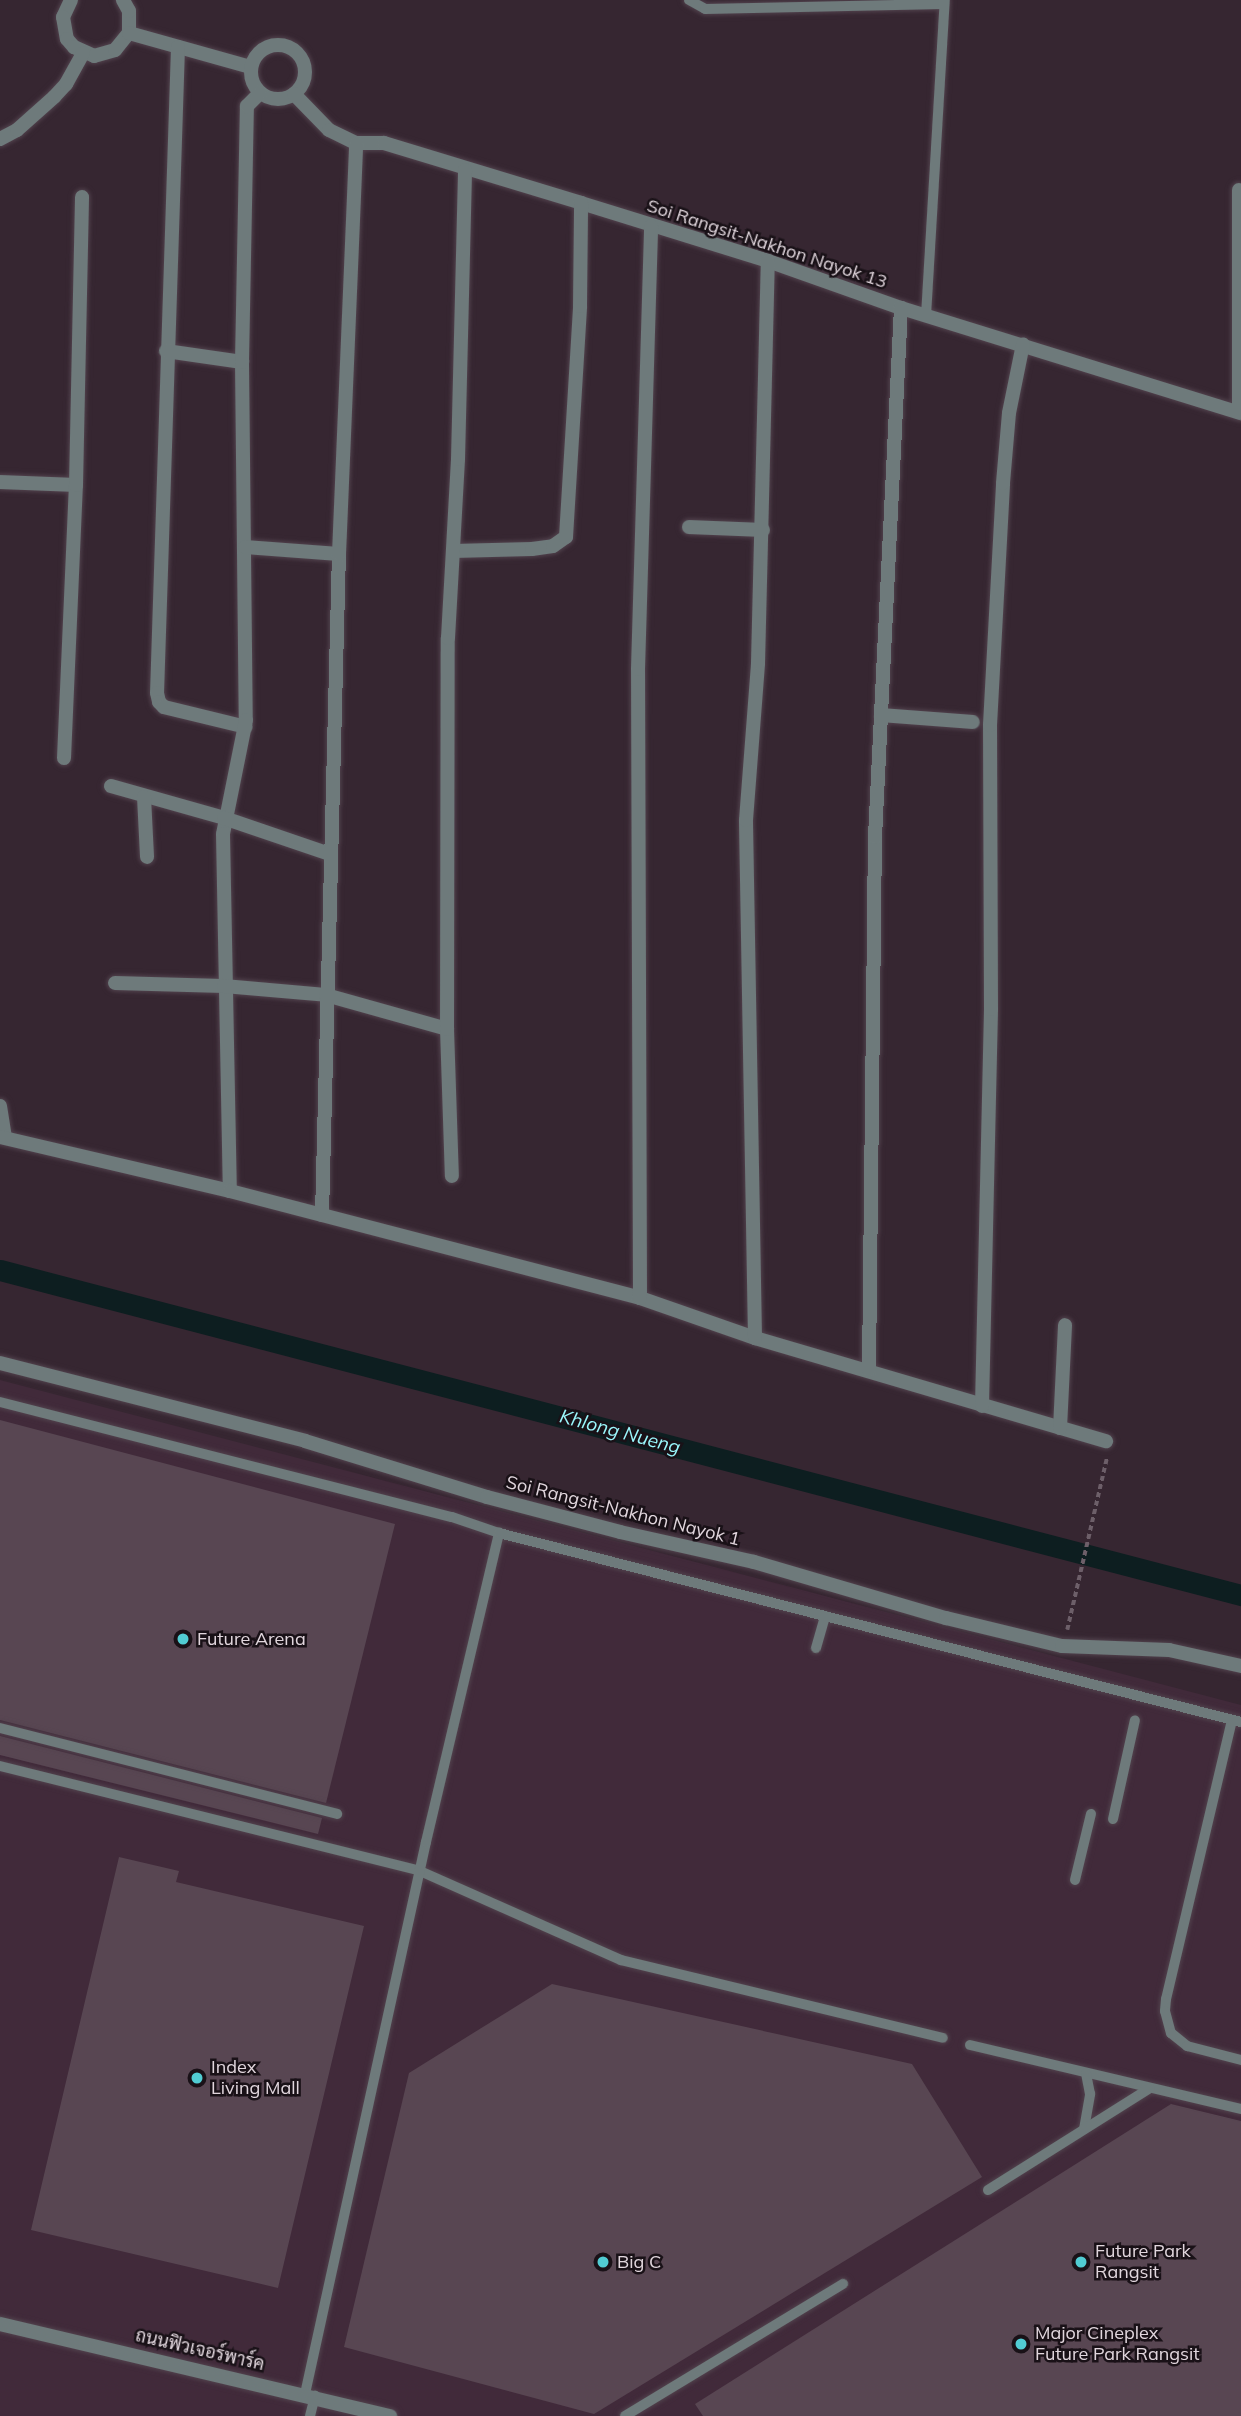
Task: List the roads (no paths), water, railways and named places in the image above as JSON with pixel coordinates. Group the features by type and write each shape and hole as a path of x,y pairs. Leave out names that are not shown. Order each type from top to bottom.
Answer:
{"street":[{"path":"71,0 63,17 63,28 74,47 83,53 105,55 115,50 129,33 129,11 123,0"},
{"path":"129,33 251,68"},
{"path":"277,44 293,49 304,63 305,71 300,87 294,94 278,99 260,93 251,77 254,58 268,46 277,44"},
{"path":"178,47 156,641 159,702 164,707 246,727"},
{"path":"0,139 17,130 54,97 66,84 83,53"},
{"path":"230,1191 224,986 224,818 246,727 242,362 247,106 260,93"},
{"name":"Soi Rangsit-Nakhon Nayok 13","path":"294,94 329,130 356,143 384,143 768,261 926,316 1240,412"},
{"path":"322,1215 339,554 356,143"},
{"path":"452,1176 447,1028 448,638 465,170"},
{"path":"1239,190 1240,412"},
{"path":"64,758 76,485 82,197"},
{"path":"453,551 532,549 554,546 566,537 580,306 581,203"},
{"path":"640,1298 638,669 651,226"},
{"path":"755,1338 746,820 758,663 768,261"},
{"path":"869,1370 875,837 901,308"},
{"path":"982,1406 991,1009 990,725 1009,413 1023,344"},
{"path":"166,351 242,362"},
{"path":"0,482 76,485"},
{"path":"689,527 763,530"},
{"path":"245,547 339,554"},
{"path":"881,715 973,722"},
{"path":"111,786 224,818 330,854"},
{"path":"144,797 147,857"},
{"path":"115,983 224,986 326,995 447,1028"},
{"path":"0,1106 3,1138 230,1191 640,1298 755,1338 1105,1441"},
{"path":"1060,1428 1065,1325"},
{"name":"Soi Rangsit-Nakhon Nayok 1","path":"0,1363 305,1441 498,1500 620,1532 754,1562 946,1618 1062,1646 1169,1650 1241,1666"},
{"name":"ถนนฟิวเจอร์พาร์ค","path":"0,2324 310,2395 353,2411 390,2416"}],"lane":[{"path":"689,0 705,9 944,2 926,316"},
{"path":"0,1402 452,1517 499,1533 1236,1721 1166,1999 1166,2011 1171,2033 1187,2046 1241,2060"},
{"path":"310,2416 310,2395 420,1871 499,1533"},
{"path":"816,1648 825,1616"},
{"path":"1113,1819 1135,1720"},
{"path":"0,1728 337,1814"},
{"path":"0,1766 420,1871 621,1959 943,2038"},
{"path":"1076,1880 1091,1814"},
{"path":"970,2045 1241,2109"},
{"path":"1084,2129 1090,2094 1086,2073"},
{"path":"988,2190 1150,2088"},
{"path":"625,2416 844,2284"}],"waterway":[{"name":"Khlong Nueng","path":"0,1270 1241,1595"}],"place":[{"name":"Future Arena","path":"183,1639"},
{"name":"Index Living Mall","path":"197,2078"},
{"name":"Big C","path":"603,2262"},
{"name":"Future Park Rangsit","path":"1081,2262"},
{"name":"Major Cineplex Future Park Rangsit","path":"1021,2344"}]}
